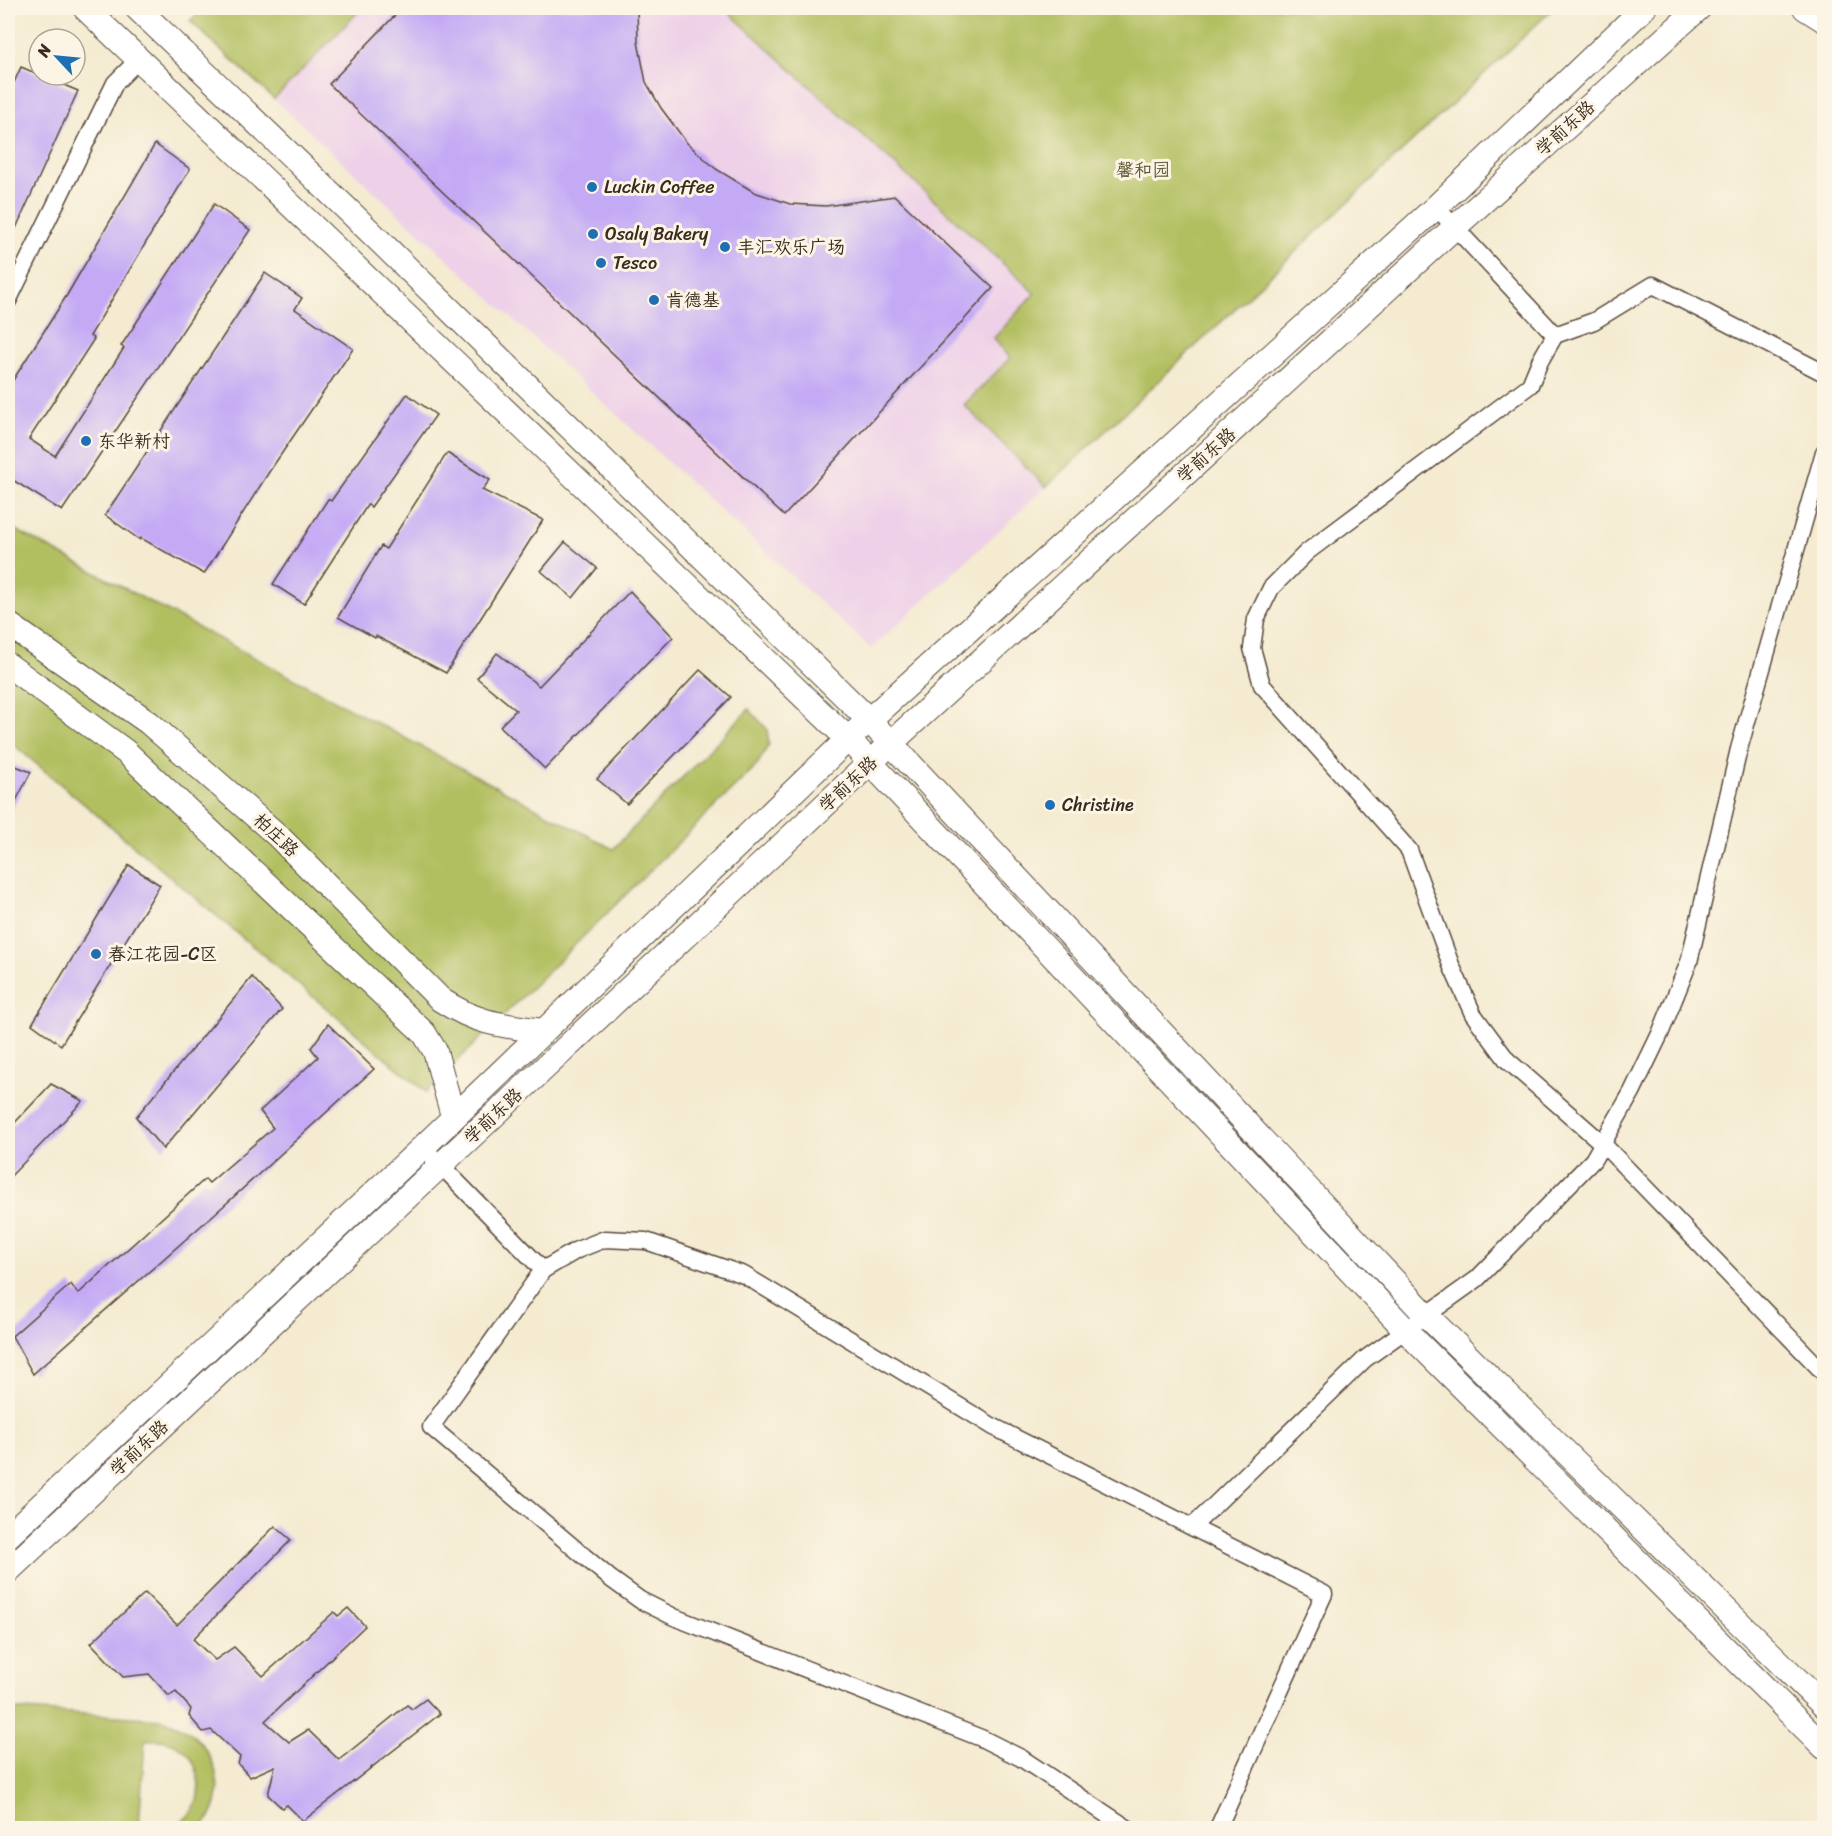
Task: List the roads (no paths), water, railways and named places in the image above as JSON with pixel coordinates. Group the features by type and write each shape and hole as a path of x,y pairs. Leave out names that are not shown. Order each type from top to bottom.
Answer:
{"street":[{"path":"84,8 848,739 1406,1330 1824,1747"},
{"path":"137,8 350,212 868,719 1426,1315 1824,1706"},
{"name":"学前东路","path":"8,1536 423,1147 868,719 1436,207 1644,8"},
{"name":"学前东路","path":"8,1571 891,743 1455,227 1699,8"},
{"path":"1805,8 1824,20"},
{"path":"8,301 114,83 138,60"},
{"path":"1436,207 1555,334"},
{"path":"1824,373 1653,285 1594,321 1555,334 1530,385 1307,552 1271,588 1256,619 1252,648 1262,685 1409,850 1451,965 1473,1014 1507,1060 1602,1143 1824,1373"},
{"path":"1192,1527 1365,1359 1478,1280 1593,1160 1632,1092 1656,1044 1689,962 1739,749 1824,452"},
{"name":"柏庄路","path":"8,624 148,722 277,835 441,1000 461,1013 486,1023 543,1031"},
{"path":"8,665 126,752 424,1033 435,1051 453,1116"},
{"path":"423,1147 543,1270"},
{"path":"1127,1828 1021,1758 981,1738 674,1617 640,1600 611,1579 431,1427 543,1270 577,1250 604,1239 646,1241 744,1275 992,1426 1324,1593 1218,1828"}],"place":[{"name":"Luckin Coffee","path":"592,187"},
{"name":"Osaly Bakery","path":"593,234"},
{"name":"丰汇欢乐广场","path":"725,247"},
{"name":"Tesco","path":"601,263"},
{"name":"肯德基","path":"654,300"},
{"name":"东华新村","path":"86,441"},
{"name":"Christine","path":"1050,805"},
{"name":"春江花园-C区","path":"96,954"}],"park label":[{"name":"馨和园","path":"1143,170"}]}
